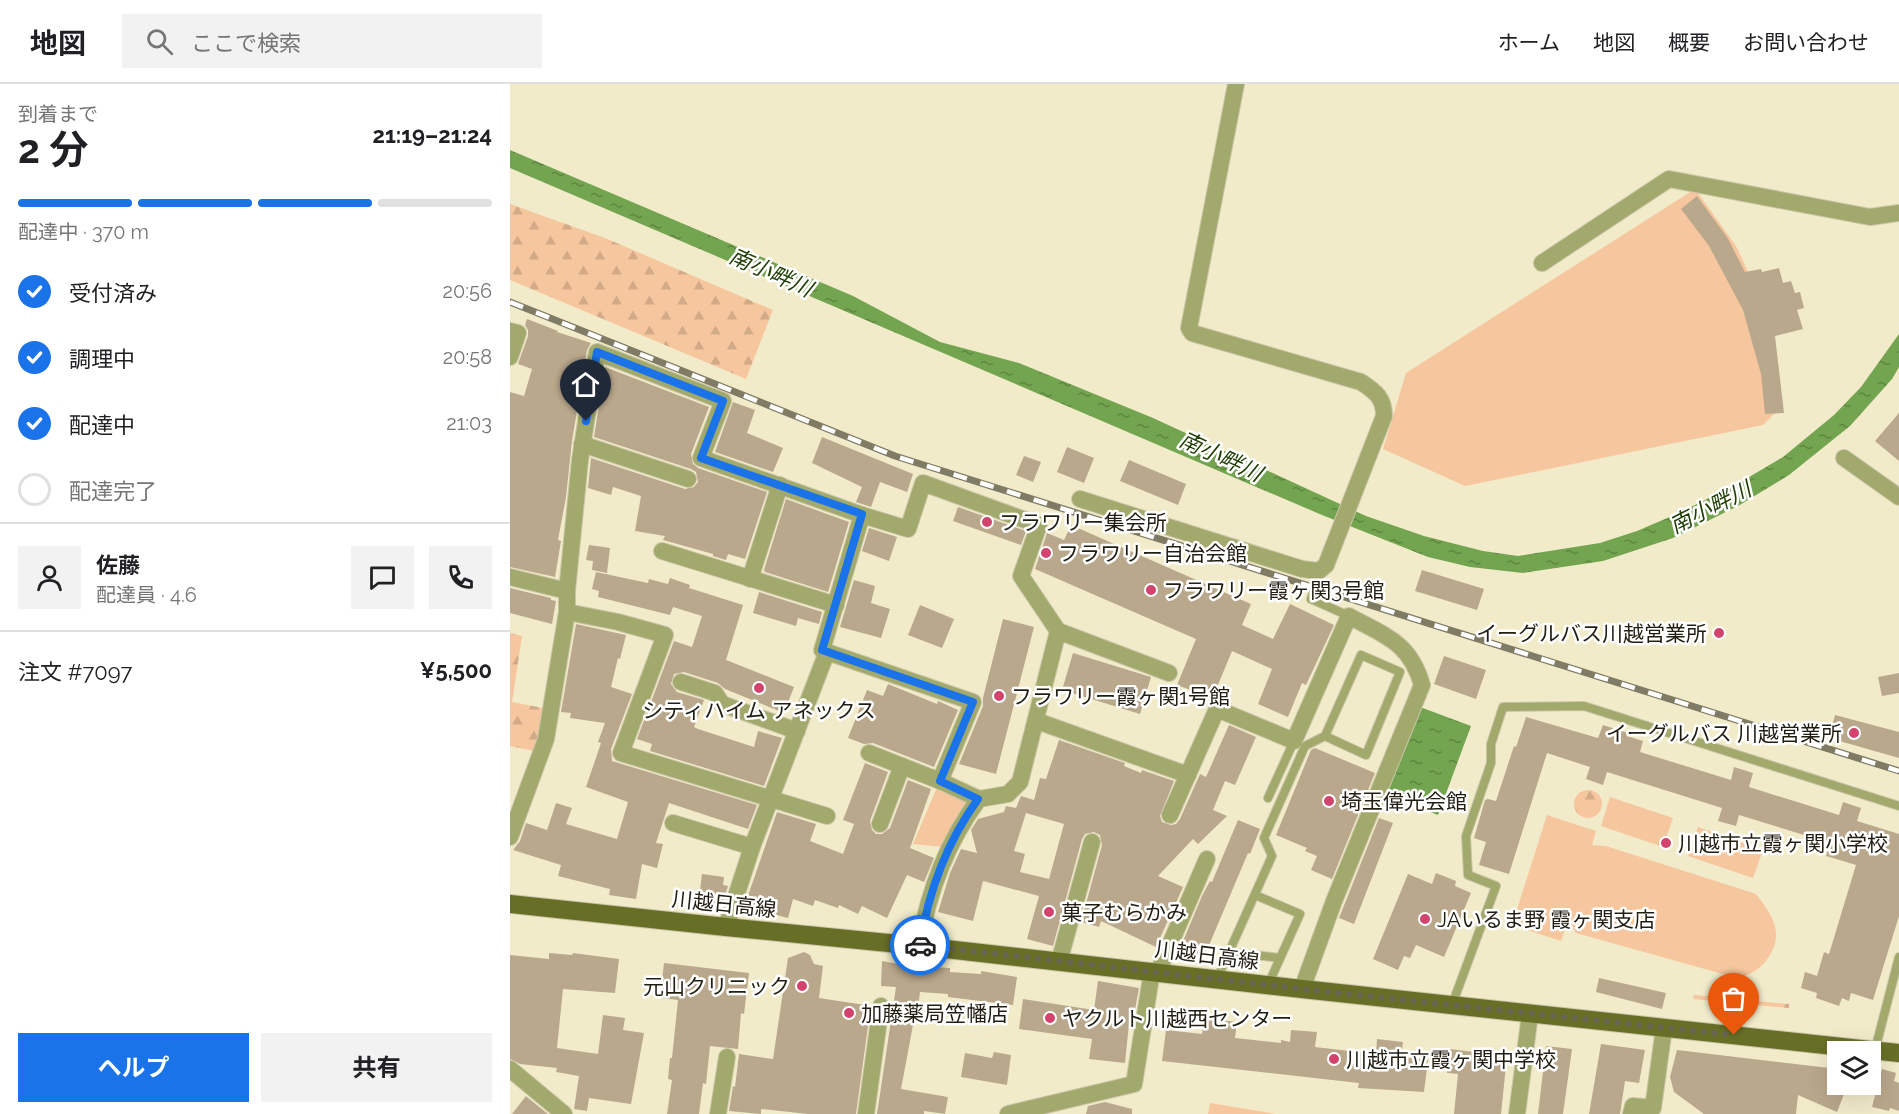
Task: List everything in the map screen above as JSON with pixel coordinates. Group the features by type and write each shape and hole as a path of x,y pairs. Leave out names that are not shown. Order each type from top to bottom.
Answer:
{"main road":[{"name":"川越日高線","path":"510,903 1827,1045"},
{"name":"川越日高線","path":"1881,1051 1899,1053"}],"street":[{"path":"1080,499 1302,569 1319,571 1326,565 1384,416 1384,406 1378,393 1361,382 1192,333 1189,328 1236,84"},
{"path":"1542,263 1669,179 1870,217 1899,213"},
{"path":"510,331 518,333 510,357"},
{"path":"510,837 517,795 546,739 567,612 567,591 582,444 597,352 723,401 701,458 908,529 923,483 1039,525 1021,576 1058,631 1169,673"},
{"path":"582,444 688,479"},
{"path":"1844,458 1899,496"},
{"path":"750,579 780,485"},
{"path":"862,514 822,650 973,702 940,781"},
{"path":"662,551 836,605"},
{"path":"510,577 567,591"},
{"path":"567,612 618,622 665,635 621,753 827,816"},
{"path":"1170,815 1217,709 1293,741 1349,616 1399,644 1413,661 1422,685 1334,901 1302,989"},
{"path":"869,753 940,781 978,799 1008,794 1020,782 1058,631"},
{"path":"726,927 752,847 827,652"},
{"path":"681,682 715,693 722,704 797,731"},
{"path":"1037,721 1188,775"},
{"path":"880,824 902,766"},
{"path":"919,946 940,868 961,825 978,799"},
{"path":"672,824 752,847"},
{"path":"1059,962 1092,842"},
{"path":"1008,1114 1134,1084 1155,972 1207,859"},
{"path":"866,1114 881,1006"},
{"path":"1517,1114 1530,1014"},
{"path":"1631,1114 1633,1106 1653,1108 1664,1028"},
{"path":"718,1114 727,1057"},
{"path":"510,1069 564,1114"},
{"path":"1084,1114 1089,1096"}],"lane":[{"path":"1319,571 1311,599 1349,616"},
{"path":"1217,979 1272,856 1264,838 1305,746 1325,736 1361,655 1401,672 1366,755 1325,736"},
{"path":"1452,1005 1496,886 1467,875 1466,837 1491,763 1491,744 1503,707 1584,706 1899,806"},
{"path":"1268,798 1293,741"},
{"path":"1255,895 1300,914 1268,985"},
{"path":"1229,952 1280,958"},
{"path":"1877,1041 1899,957"}],"green space":[{"path":"1695,189 1736,246 1749,274 1781,407 1763,425 1465,486 1383,449 1406,373"},
{"path":"510,204 605,238 773,310 746,379 510,280"},
{"path":"510,633 522,636 512,702 543,708 534,751 510,746"},
{"path":"938,785 972,801 944,847 913,844"},
{"path":"1588,790 1598,794 1602,804 1598,814 1588,818 1578,814 1574,804 1578,794"},
{"path":"1610,797 1673,818 1663,847 1601,826"},
{"path":"1547,815 1596,831 1592,845 1606,846 1756,894 1768,911 1775,927 1775,944 1771,953 1756,970 1737,978 1576,933 1568,921 1561,941 1512,925"},
{"path":"1698,827 1763,850 1753,878 1688,856"},
{"path":"1694,995 1789,1004 1789,1008 1693,999"},
{"path":"1210,1103 1276,1114 1208,1114"}],"water":[{"name":"南小畔川","path":"510,150 853,296 940,342 1019,363 1153,418 1366,516 1424,536 1483,551 1518,556 1600,543 1637,531 1679,513 1739,483 1783,457 1834,415 1861,387 1899,334 1899,367 1892,379 1850,426 1789,475 1738,506 1673,538 1603,561 1523,573 1470,567 1428,557 1322,515 510,168"},
{"path":"1420,707 1471,726 1438,815 1387,794"}],"building":[{"path":"1697,196 1727,237 1745,272 1761,269 1762,272 1779,268 1783,283 1791,281 1795,293 1800,292 1804,308 1797,310 1803,329 1775,336 1784,413 1765,414 1761,374 1743,310 1709,246 1681,209"},
{"path":"527,319 591,343 587,350 572,441 555,577 510,567 510,392 524,396 532,369 518,364 528,336 525,325"},
{"path":"605,367 709,407 691,454 693,464 698,468 767,492 745,559 728,554 726,560 663,540 665,536 635,531 641,496 613,487 611,495 588,488 591,458 685,489 694,487 698,482 696,472 691,469 594,437"},
{"path":"733,402 755,410 747,433 783,448 773,472 715,452"},
{"path":"1899,413 1899,461 1875,441"},
{"path":"822,437 913,474 907,492 880,482 871,507 856,502 862,487 812,463"},
{"path":"1067,447 1094,458 1084,483 1057,472"},
{"path":"1024,456 1041,462 1033,482 1016,475"},
{"path":"1129,460 1186,484 1178,505 1120,481"},
{"path":"786,499 849,522 828,592 764,570"},
{"name":"フラワリー集会所","path":"958,507 1026,531 1021,545 953,521"},
{"path":"1071,525 1251,604 1242,625 1273,639 1290,604 1334,625 1306,685 1302,683 1288,717 1258,704 1272,669 1232,651 1213,697 1177,685 1196,639 1035,569 1047,533 1064,540"},
{"path":"869,528 897,537 889,561 862,551"},
{"path":"589,545 610,548 607,573 592,570 593,561 586,560"},
{"path":"1422,570 1484,589 1477,610 1415,591"},
{"path":"596,572 648,583 649,579 668,584 670,578 690,585 689,588 743,605 726,660 794,687 784,713 725,689 718,683 684,672 674,674 671,684 677,692 704,700 694,727 698,729 754,747 758,731 782,738 764,786 650,751 652,744 637,739 674,641 692,647 702,616 673,607 670,615 598,597 599,591 592,589"},
{"path":"854,580 875,586 871,603 890,609 881,638 840,627"},
{"path":"510,588 556,601 552,624 510,613"},
{"path":"759,592 822,612 819,624 798,618 796,626 753,613"},
{"path":"920,605 954,619 942,648 908,635"},
{"name":"フラワリー霞ヶ関1号館","path":"1003,619 1034,627 996,774 959,764 983,706"},
{"path":"576,624 626,635 611,687 632,694 611,749 612,761 757,805 748,829 669,803 656,843 663,844 657,868 642,864 636,899 609,895 610,889 558,876 561,865 513,850 520,841 526,823 547,830 556,803 572,808 566,824 617,839 628,802 586,787 601,743 598,742 605,723 570,718 571,713 561,712"},
{"path":"1073,653 1151,677 1140,714 1062,690"},
{"path":"1444,656 1486,670 1476,699 1434,684"},
{"path":"1899,673 1899,693 1882,696 1878,677"},
{"path":"888,684 958,710 934,767 873,743 864,744 848,738 867,690 883,696"},
{"name":"イーグルバス 川越営業所","path":"1835,715 1899,732 1899,758 1829,738"},
{"path":"1526,717 1598,738 1603,725 1628,733 1627,736 1643,741 1640,752 1731,780 1734,767 1753,773 1749,787 1839,815 1843,802 1861,808 1857,821 1899,834 1899,916 1873,1000 1851,993 1849,1001 1842,998 1839,1006 1816,998 1817,993 1801,988 1805,972 1817,976 1824,952 1829,954 1856,865 1826,856 1830,843 1739,815 1736,826 1718,821 1722,808 1607,772 1603,785 1586,779 1590,767 1547,753 1509,874 1479,865 1486,842 1474,838 1485,800 1496,801"},
{"path":"1229,725 1256,737 1235,785 1225,781 1213,810 1227,816 1198,844 1193,839 1158,876 1183,887 1156,947 1101,921 1099,927 1081,922 1102,845 1100,835 1094,832 1085,834 1082,839 1053,946 1027,939 1039,896 983,881 973,921 938,912 950,873 961,849 977,853 971,830 978,819 1004,812 1006,806 1016,808 1021,796 1034,800 1040,778 1046,779 1059,740 1125,763 1124,766 1141,773 1142,770 1174,781 1160,816 1162,822 1171,825 1176,824 1180,819 1200,774 1206,777","holes":["1026,813 1064,824 1049,879 1020,872 1025,854 1014,851"]},
{"name":"埼玉偉光会館","path":"1315,748 1375,773 1332,879 1311,870 1317,856 1305,851 1307,848 1276,835 1311,750"},
{"path":"865,763 888,772 870,821 872,830 876,834 882,834 890,828 908,780 931,789 910,848 934,858 924,882 907,875 887,918 862,906 858,914 839,905 838,908 815,900 813,906 793,899 788,918 744,907 777,812 816,824 810,841 843,854 854,824 843,820"},
{"path":"1379,818 1393,823 1354,924 1339,918"},
{"path":"1238,820 1260,829 1204,957 1181,946 1202,896 1210,881 1212,882"},
{"name":"JAいるま野 霞ヶ関支店","path":"1436,873 1456,881 1455,886 1471,893 1444,957 1416,945 1410,958 1404,956 1398,970 1373,959 1408,874 1432,884"},
{"path":"702,874 724,877 723,885 728,886 723,902 721,901 720,910 698,907"},
{"path":"804,952 810,955 814,964 823,966 819,998 865,1005 863,1018 869,1019 856,1114 808,1114 761,1109 761,1114 729,1111 739,1054 773,1059 788,958"},
{"path":"549,953 572,955 573,953 619,959 615,993 563,989 557,1048 598,1054 603,1015 625,1018 623,1030 644,1033 631,1104 589,1098 587,1111 574,1109 579,1076 556,1072 557,1068 520,1064 510,1059 510,955 549,959"},
{"path":"882,961 932,970 933,967 950,968 950,972 981,974 981,971 1017,977 1013,1005 948,997 948,994 920,992 916,1025 913,1025 901,1089 948,1097 945,1114 924,1111 924,1114 877,1114 896,987 881,986"},
{"path":"664,963 749,973 744,1014 741,1013 738,1049 710,1046 706,1084 703,1083 699,1114 667,1114 672,1080 668,1079 670,1058 672,1058 678,1000 660,998"},
{"path":"1599,978 1666,993 1662,1009 1596,992"},
{"path":"1098,981 1139,988 1134,1015 1130,1014 1125,1063 1089,1059 1092,1039 1019,1029 1023,999 1094,1010"},
{"path":"1204,1018 1237,1022 1235,1038 1281,1043 1281,1040 1290,1042 1291,1030 1317,1032 1315,1047 1376,1054 1377,1039 1403,1042 1401,1057 1428,1060 1424,1092 1358,1088 1359,1083 1162,1061 1166,1030 1202,1034"},
{"path":"1601,1044 1645,1050 1639,1083 1625,1081 1620,1114 1589,1114"},
{"path":"1546,1046 1572,1049 1563,1114 1538,1114"},
{"path":"1450,1049 1507,1056 1501,1114 1454,1114 1458,1074 1447,1073"},
{"path":"1677,1050 1827,1068 1827,1095 1844,1095 1837,1112 1798,1095 1796,1114 1704,1114 1674,1092 1670,1077"},
{"path":"994,1052 1011,1055 1007,1085 961,1077 965,1053 992,1058"},
{"path":"1882,1069 1896,1073 1894,1081 1899,1083 1899,1111 1872,1107 1875,1095 1881,1095"},
{"path":"527,1097 548,1114 512,1114"},
{"path":"1105,1102 1132,1109 1132,1114 1086,1114 1088,1106"}],"railway":[{"path":"510,302 895,456 1899,771"}],"way so far":[{"path":"920,945 1734,1035"}],"place":[{"name":"フラワリー集会所","path":"987,522"},
{"name":"フラワリー自治会館","path":"1046,553"},
{"name":"フラワリー霞ヶ関3号館","path":"1151,590"},
{"name":"イーグルバス川越営業所","path":"1719,633"},
{"name":"シティハイム アネックス","path":"759,688"},
{"name":"フラワリー霞ヶ関1号館","path":"999,696"},
{"name":"イーグルバス 川越営業所","path":"1854,733"},
{"name":"埼玉偉光会館","path":"1329,801"},
{"name":"川越市立霞ヶ関小学校","path":"1666,843"},
{"name":"菓子むらかみ","path":"1049,912"},
{"name":"JAいるま野 霞ヶ関支店","path":"1425,919"},
{"name":"元山クリニック","path":"802,986"},
{"name":"加藤薬局笠幡店","path":"849,1013"},
{"name":"ヤクルト川越西センター","path":"1050,1018"},
{"name":"川越市立霞ヶ関中学校","path":"1334,1059"}],"route":[{"path":"586,421 597,352 723,401 701,458 862,514 822,650 973,702 940,781 978,799 961,825 937,877 920,945"}]}
